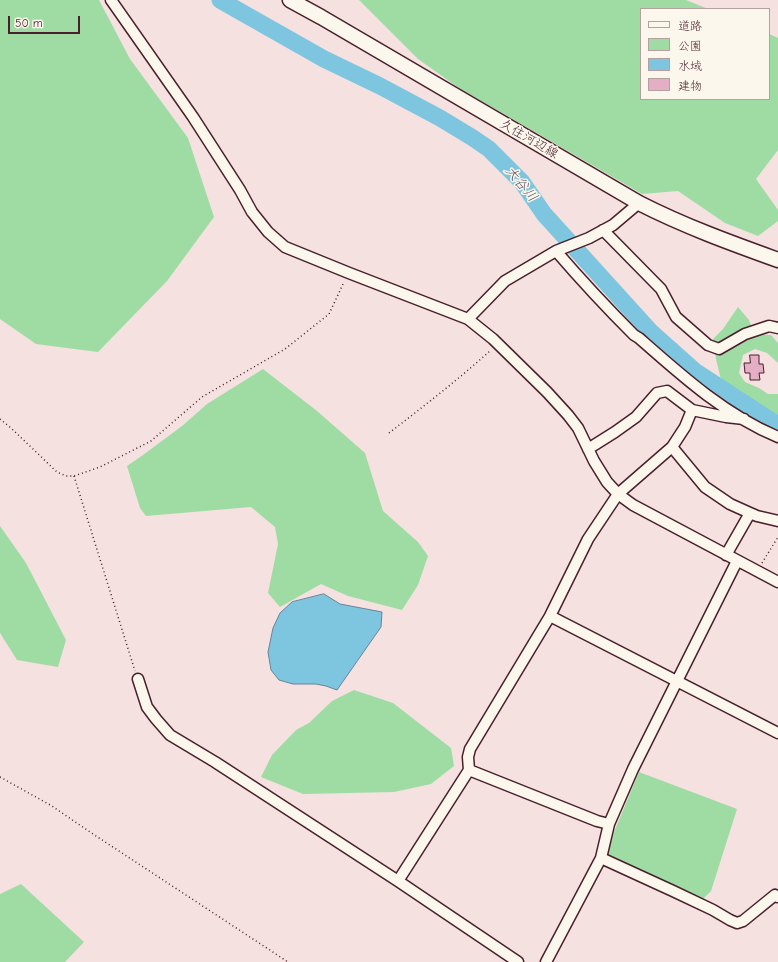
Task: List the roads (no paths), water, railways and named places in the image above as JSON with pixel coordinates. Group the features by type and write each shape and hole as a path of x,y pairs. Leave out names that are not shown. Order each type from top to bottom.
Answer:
{"main road":[{"name":"久住河辺線","path":"290,0 665,217 778,260"}],"street":[{"path":"111,0 193,117 240,190 252,212 268,232 285,247 349,274 468,319 498,343 568,415 578,428 594,461 607,482 618,494 633,505 778,582"},
{"path":"468,319 505,281 556,252 589,238 613,225 639,203"},
{"path":"603,230 661,289 676,317 708,345 719,349 745,334 769,326 778,328"},
{"path":"556,252 634,335 672,367 718,403 778,437"},
{"path":"588,449 636,417 657,393 667,391 692,410 744,419"},
{"path":"398,881 469,770 468,757 470,749 550,616 588,539 618,494 672,447 685,427 692,410"},
{"path":"672,447 705,487 730,504 757,516 778,521"},
{"path":"726,555 750,513"},
{"path":"546,962 601,858 609,824 633,769 737,561"},
{"path":"550,616 778,733"},
{"path":"138,679 147,706 170,735 215,762 398,881 518,962"},
{"path":"469,770 597,821 609,824"},
{"path":"601,858 713,910 737,923 743,921 775,896 778,897"}],"water":[{"path":"324,594 340,604 382,612 381,627 337,690 316,684 293,684 279,680 271,670 268,652 273,628 280,613 292,602"}],"waterway":[{"name":"大谷川","path":"220,0 324,59 380,86 440,118 489,149 522,182 544,214 650,331 696,372 778,425"}]}
